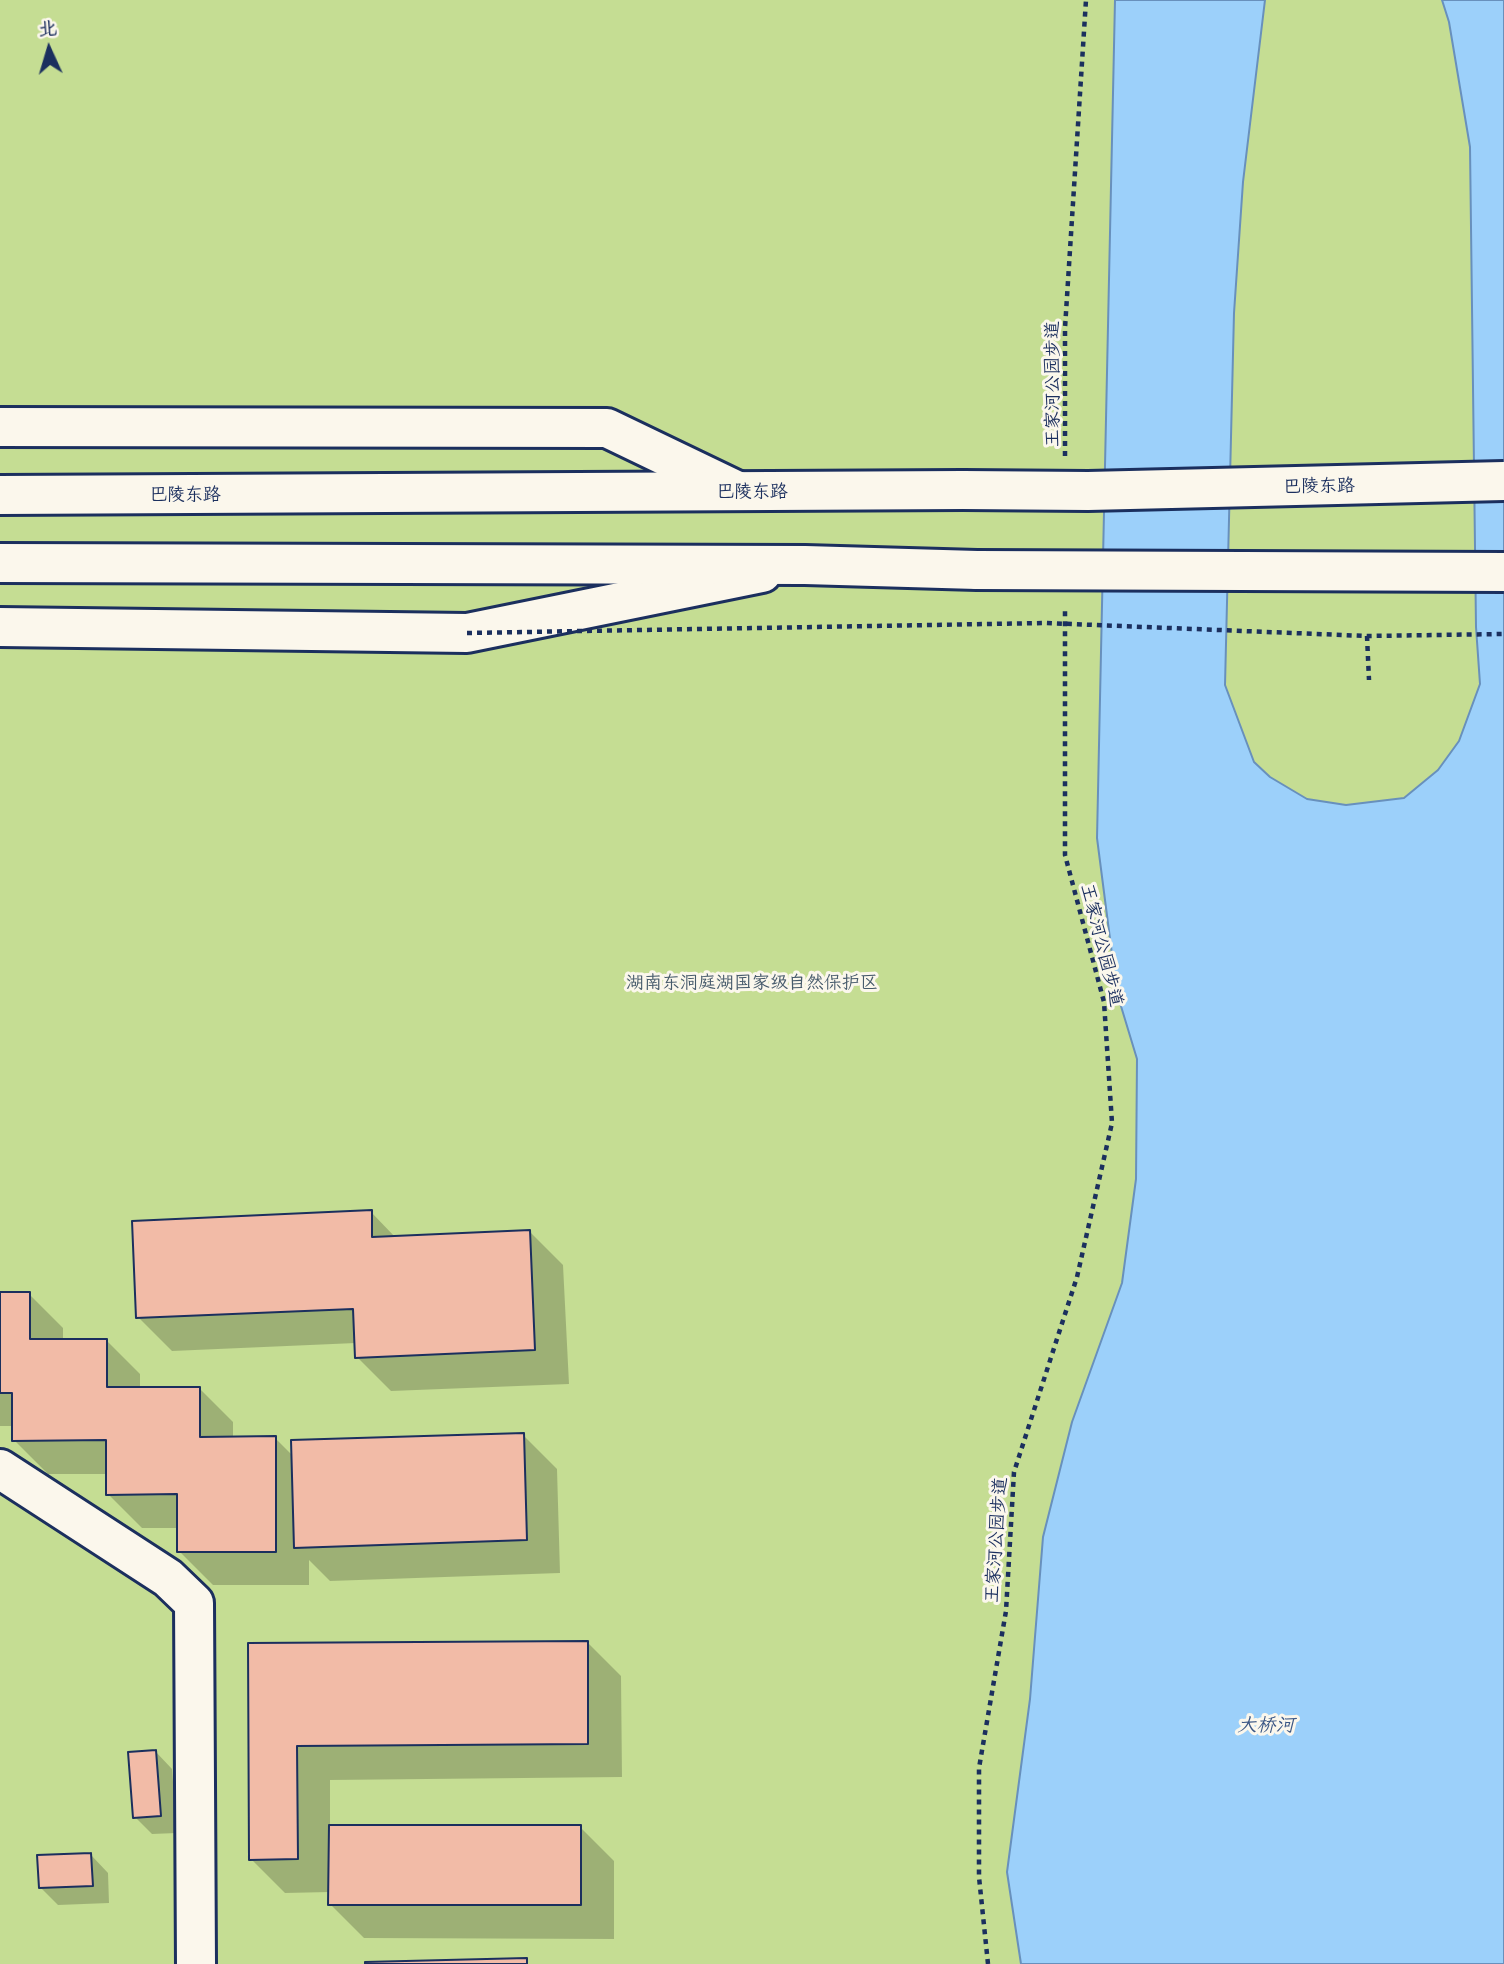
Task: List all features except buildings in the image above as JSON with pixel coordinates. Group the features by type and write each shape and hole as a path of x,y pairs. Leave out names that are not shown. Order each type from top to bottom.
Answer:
{"main road":[{"path":"0,427 607,428 738,491"},
{"name":"巴陵东路","path":"0,495 1088,491 1504,481"},
{"path":"0,563 805,565 977,570 1504,572"},
{"path":"0,627 467,633 805,565"},
{"path":"0,1469 167,1578 194,1603 196,1964"}],"path":[{"name":"王家河公园步道","path":"1065,467 1065,328 1086,0"},
{"name":"王家河公园步道","path":"988,1964 979,1877 979,1768 1006,1611 1014,1472 1077,1277 1112,1123 1104,1002 1065,855 1065,606"},
{"path":"467,633 1046,623 1367,636 1504,634"},
{"path":"1367,636 1369,680"}],"green space":[{"name":"湖南东洞庭湖国家级自然保护区","path":"0,0 1504,0 1504,1964 0,1964"}],"water":[{"name":"大桥河","path":"1115,0 1265,0 1243,182 1234,313 1225,685 1254,762 1270,777 1307,799 1346,805 1404,798 1438,770 1459,741 1480,684 1476,627 1470,147 1449,22 1442,0 1504,0 1504,1964 1021,1964 1007,1872 1030,1699 1043,1537 1072,1422 1122,1283 1136,1179 1137,1059 1117,993 1097,838"}]}
